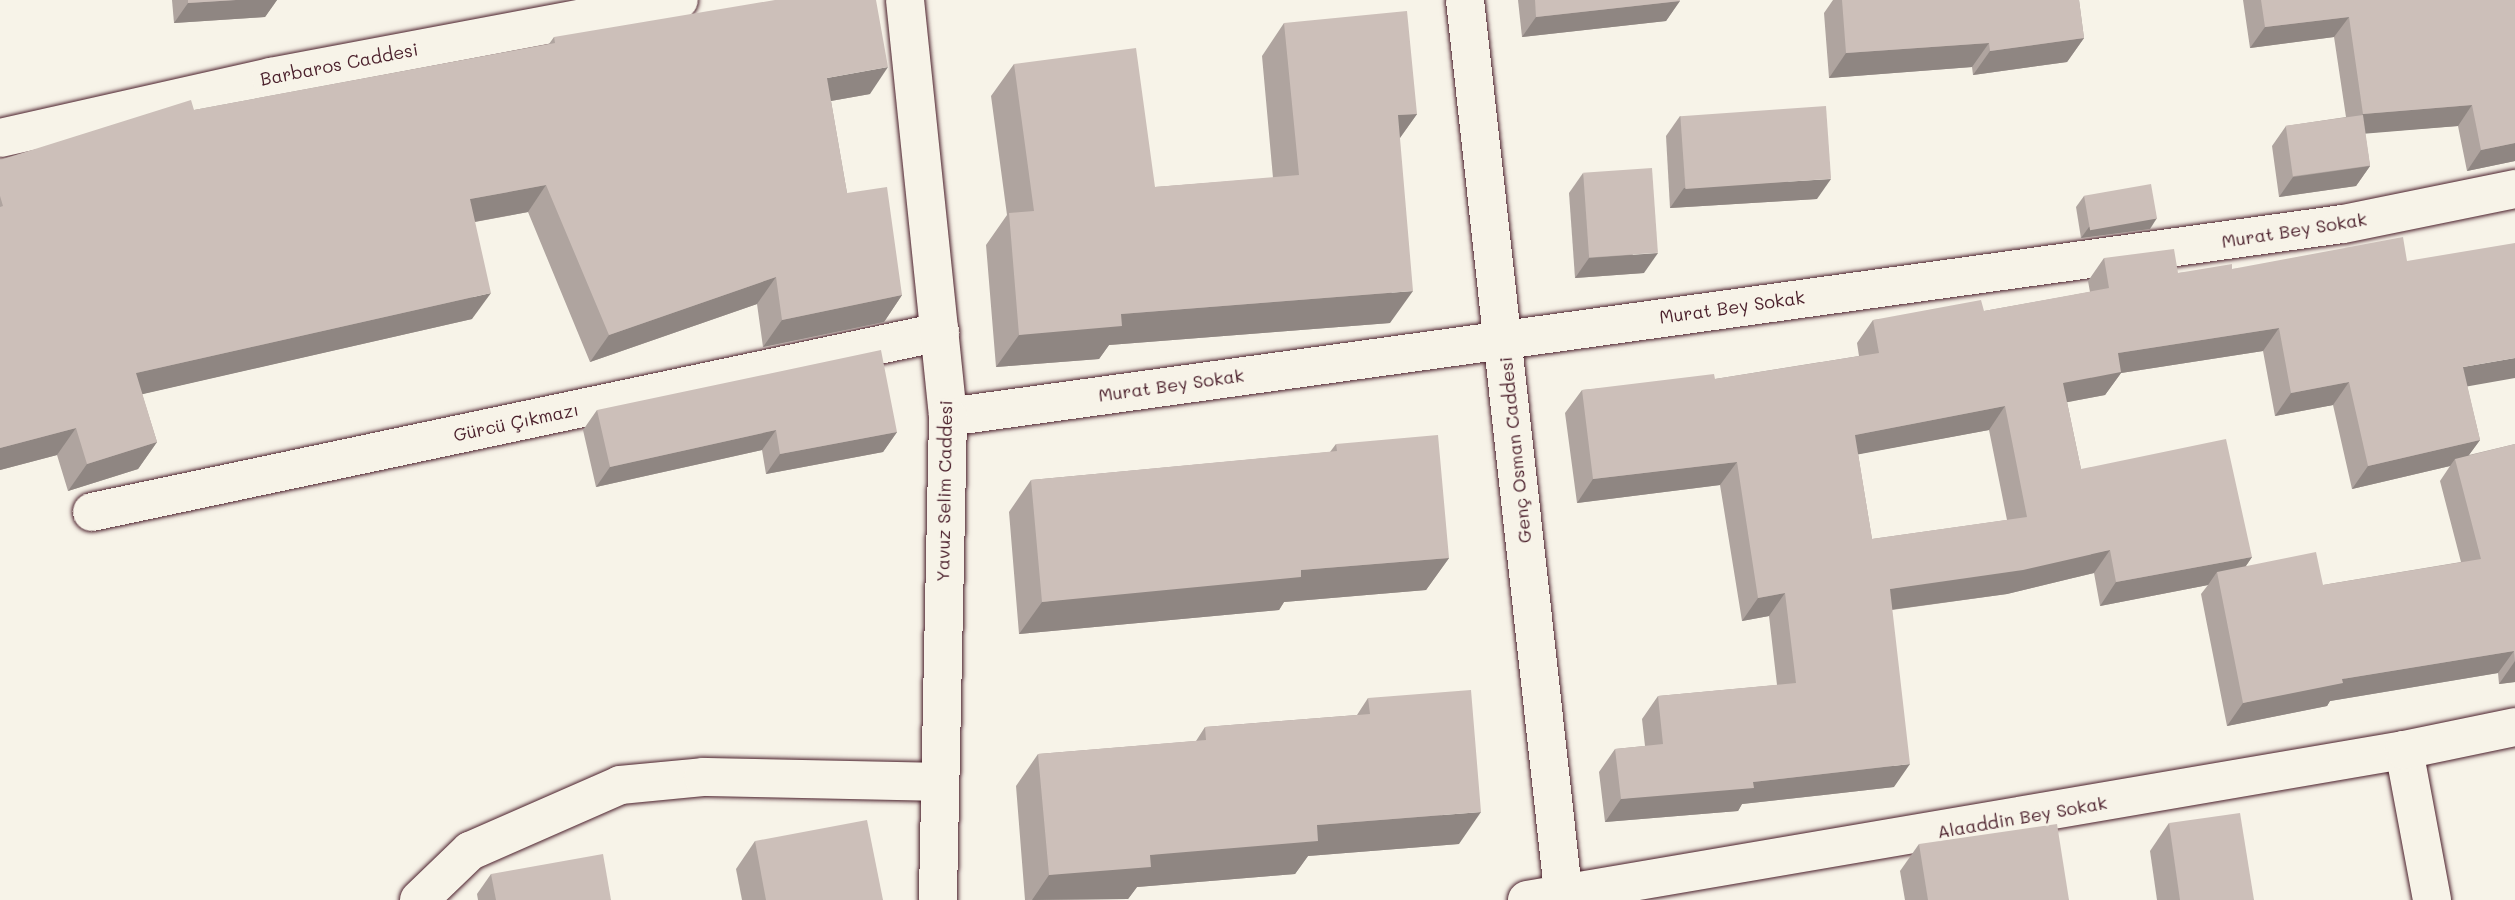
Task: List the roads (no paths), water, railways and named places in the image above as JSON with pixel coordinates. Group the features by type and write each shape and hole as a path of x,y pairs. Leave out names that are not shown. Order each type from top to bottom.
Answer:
{"street":[{"name":"Barbaros Caddesi","path":"0,138 271,77 680,0"},
{"name":"Yavuz Selim Caddesi","path":"905,0 948,416 937,782 938,900"},
{"name":"Genç Osman Caddesi","path":"1465,0 1502,338 1552,898"},
{"name":"Murat Bey Sokak","path":"948,416 2343,224 2515,189"},
{"name":"Gürcü Çıkmazı","path":"92,512 940,332"},
{"name":"Alaaddin Bey Sokak","path":"1552,898 2404,750 2515,727"},
{"path":"2404,750 2432,900"},
{"path":"419,900 470,852 620,785 703,778 937,782"}]}
